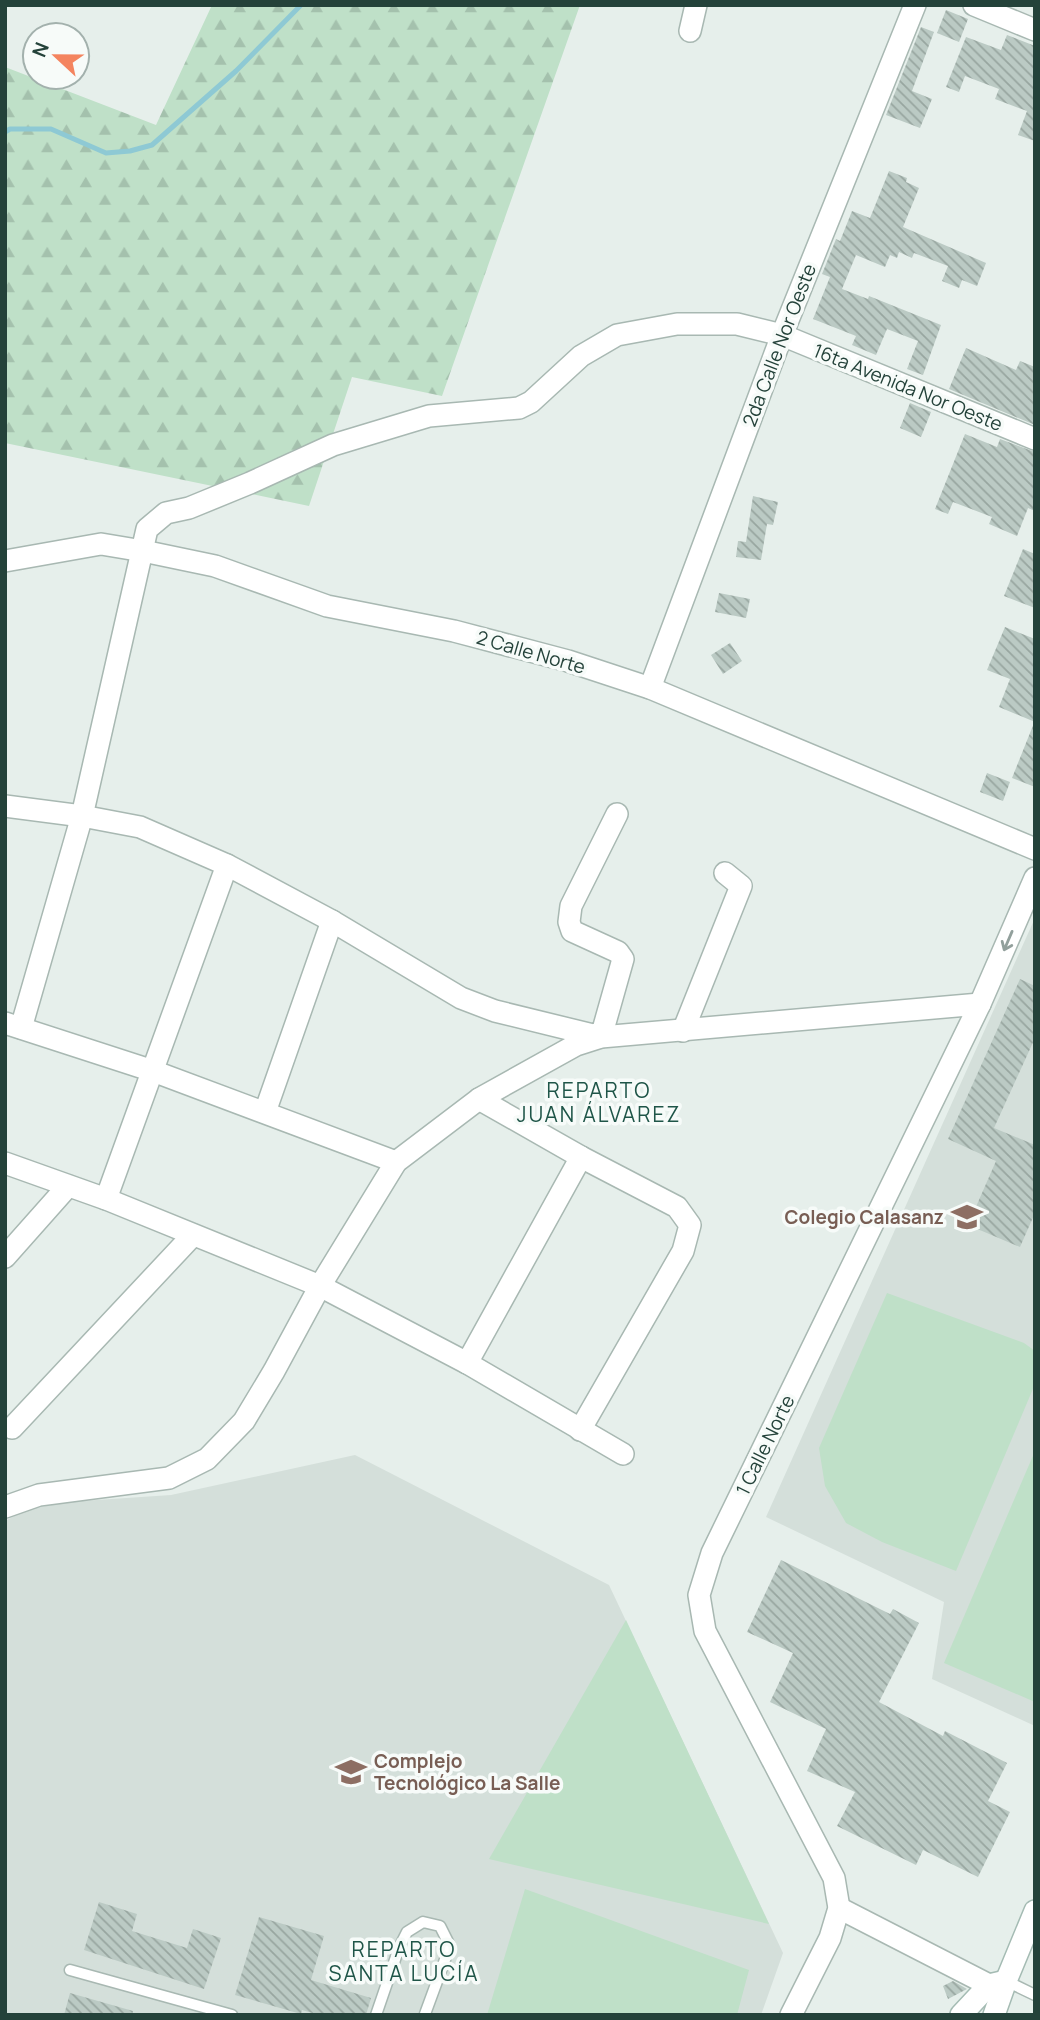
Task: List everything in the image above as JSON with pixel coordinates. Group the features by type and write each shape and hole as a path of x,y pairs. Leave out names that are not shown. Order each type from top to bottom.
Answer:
{"street":[{"path":"690,31 696,5"},
{"name":"2da Calle Nor Oeste","path":"650,688 782,335 915,5"},
{"path":"974,5 1035,30"},
{"name":"16ta Avenida Nor Oeste","path":"13,1025 82,816 147,529 166,513 189,508 250,484 333,445 429,416 519,408 531,402 581,356 617,335 677,324 737,324 782,335 1035,439"},
{"name":"2 Calle Norte","path":"5,561 101,544 143,551 215,566 327,606 454,631 568,661 650,688 1035,849"},
{"path":"5,806 139,827 227,865 332,921 461,998 495,1011 601,1037"},
{"path":"601,1037 623,959 618,952 572,931 569,922 571,906 617,814"},
{"path":"106,1199 227,865"},
{"path":"683,1031 741,886 725,873"},
{"name":"1 Calle Norte","path":"791,2015 830,1938 839,1908 834,1878 705,1631 699,1595 712,1553 980,1004 1035,878"},
{"path":"265,1112 332,921"},
{"path":"5,1507 39,1495 169,1478 207,1459 244,1421 320,1286 396,1163 479,1099 576,1045 601,1037 980,1004"},
{"path":"13,1025 153,1071 396,1163"},
{"path":"479,1099 677,1207 690,1225 683,1251 580,1430"},
{"path":"467,1363 581,1157"},
{"path":"5,1163 106,1199 320,1286 467,1363 623,1454"},
{"path":"5,1257 68,1186"},
{"path":"12,1428 193,1235"},
{"path":"839,1908 997,1983"},
{"path":"961,2015 997,1983 1035,1911"},
{"path":"994,2015 997,1983"}],"lane":[{"path":"376,2015 407,1932 424,1922 440,1926 450,1946 425,2014"},
{"path":"70,1970 209,2012 232,2015"},
{"path":"997,1983 1035,1995"}],"shaded area":[{"name":"Colegio Calasanz","path":"1035,918 1035,1726 932,1679 944,1602 766,1517"},
{"name":"Complejo Tecnológico La Salle","path":"355,1455 609,1585 783,1953 761,2015 5,2015 5,1521 26,1510 67,1502 171,1495"}],"green space":[{"path":"212,5 580,5 442,396 352,377 309,506 5,443 5,67 21,73 21,91 67,91 156,125"},
{"path":"887,1293 1024,1343 1035,1351 1035,1384 956,1571 882,1542 846,1523 825,1486 819,1448"},
{"path":"1035,1451 1035,1702 944,1663"},
{"path":"626,1620 769,1924 489,1859"},
{"path":"525,1889 749,1970 737,2015 487,2015"}],"building":[{"path":"946,10 968,19 959,42 937,33"},
{"path":"921,27 934,32 912,91 932,99 920,128 886,115"},
{"path":"1007,35 1035,46 1035,141 1018,135 1027,111 995,99 999,89 965,76 959,92 946,87 966,37 1001,50"},
{"path":"889,171 907,178 906,182 919,188 903,227 986,263 977,286 962,280 959,288 942,281 948,266 914,253 912,258 899,252 897,258 890,255 885,267 856,255 842,289 868,299 869,296 941,325 923,375 907,369 918,341 887,329 876,355 852,345 856,336 813,319 830,277 822,274 836,239 840,241 852,211 870,218"},
{"path":"966,348 1016,370 1020,361 1035,367 1035,425 949,389"},
{"path":"910,403 931,412 921,437 900,428"},
{"path":"965,434 997,447 1000,439 1035,452 1035,511 1028,508 1017,536 989,524 992,517 953,502 948,514 935,509"},
{"path":"753,496 778,502 773,525 767,524 761,560 736,557 738,541 746,542"},
{"path":"1023,549 1035,554 1035,608 1004,596"},
{"path":"719,593 750,599 746,618 715,612"},
{"path":"1005,627 1035,639 1035,722 999,707 1010,679 987,670"},
{"path":"730,643 742,661 723,674 711,655"},
{"path":"1035,723 1035,787 1012,778"},
{"path":"987,773 1010,782 1003,801 980,792"},
{"path":"1020,979 1035,986 1035,1038 994,1128 1035,1145 1035,1213 1020,1247 968,1225 996,1161 948,1139"},
{"path":"781,1560 890,1614 893,1609 919,1623 879,1702 943,1736 945,1731 1007,1763 988,1801 1010,1812 978,1877 923,1850 916,1865 837,1826 855,1792 807,1771 826,1729 770,1702 793,1653 747,1632"},
{"path":"99,1902 137,1914 132,1931 187,1948 193,1929 221,1938 204,1989 84,1950"},
{"path":"259,1917 324,1936 311,1980 371,1998 366,2015 319,2015 302,2010 301,2014 235,1995"},
{"path":"953,1981 967,1989 948,1999 943,1986"},
{"path":"70,1993 133,2011 132,2015 64,2015"}],"waterway":[{"path":"5,132 10,129 51,129 106,153 130,151 152,145 236,71 301,5"}],"place":[{"name":"Colegio Calasanz","path":"967,1217"},
{"name":"Complejo Tecnológico La Salle","path":"351,1772"}],"district":[{"name":"REPARTO JUAN ÁLVAREZ","path":"599,1103"},
{"name":"REPARTO SANTA LUCÍA","path":"404,1962"}]}
